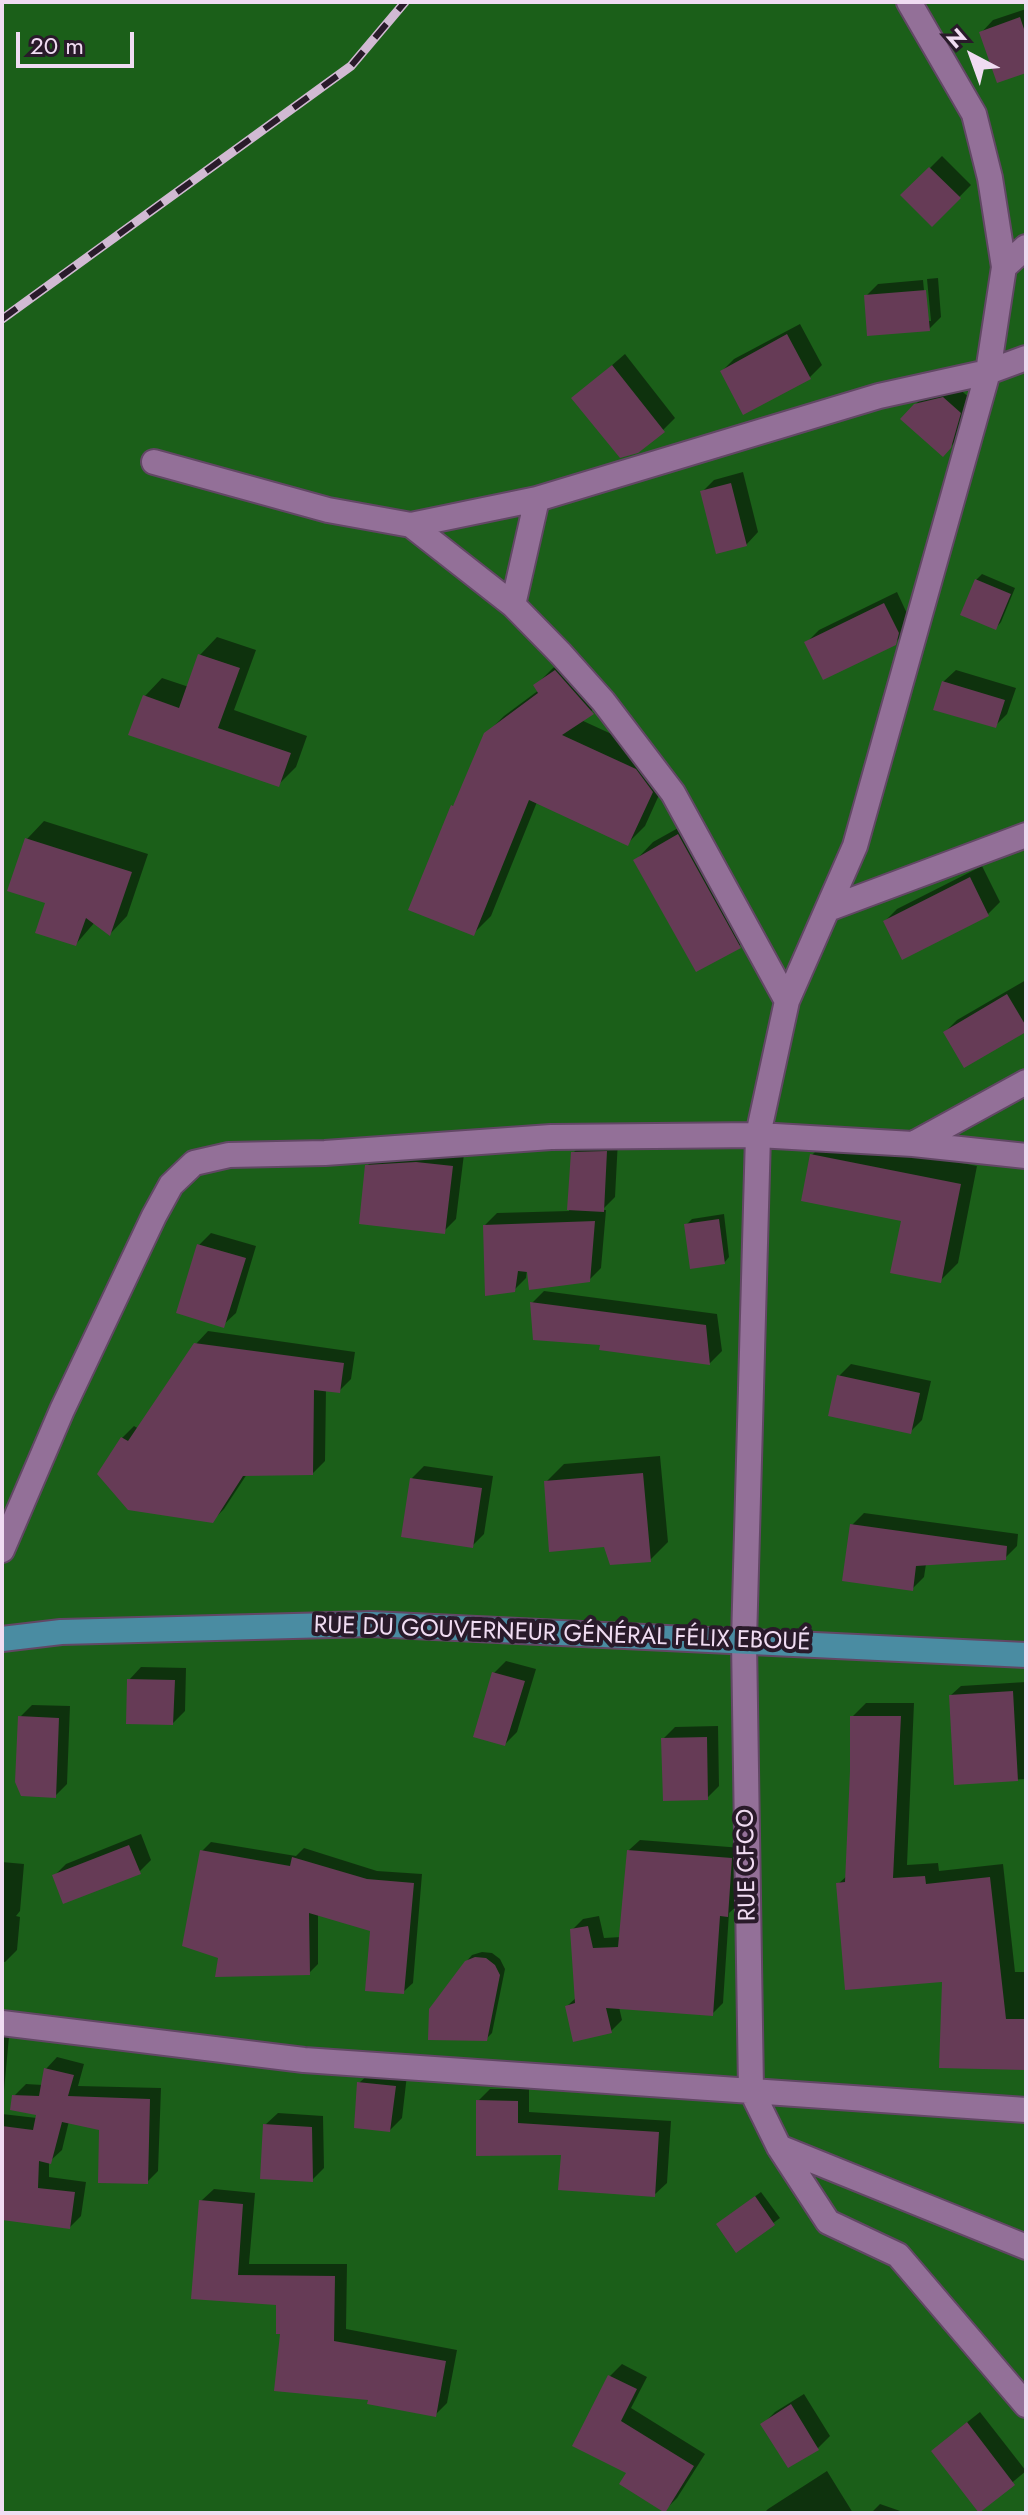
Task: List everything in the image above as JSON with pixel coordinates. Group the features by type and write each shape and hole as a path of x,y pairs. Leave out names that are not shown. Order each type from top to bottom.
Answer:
{"main road":[{"name":"RUE DU GOUVERNEUR GÉNÉRAL FÉLIX EBOUÉ","path":"2,1639 61,1632 371,1624 1026,1655"}],"street":[{"name":"RUE CFCO","path":"751,2090 744,1641 758,1135 787,1001 855,846 988,372 1004,267 990,178 974,114 909,2"},
{"path":"1004,267 1026,247"},
{"path":"154,462 328,510 411,525 537,499 879,396 988,372 1026,358"},
{"path":"513,605 537,499"},
{"path":"411,525 513,605 603,701 673,793 787,1001"},
{"path":"828,909 1026,835"},
{"path":"913,1144 1026,1082"},
{"path":"2,1550 62,1410 154,1216 171,1185 194,1163 229,1155 355,1151 551,1137 758,1135 913,1144 1026,1156"},
{"path":"2,2023 304,2060 1026,2110"},
{"path":"751,2090 779,2147 828,2222 898,2255 1026,2405"},
{"path":"779,2147 1026,2247"}],"green space":[{"path":"2,2 1026,2 1026,2513 2,2513"}],"building":[{"path":"1020,17 1026,35 1026,73 997,83 979,32"},
{"path":"929,167 961,198 932,227 900,195"},
{"path":"926,290 930,331 867,336 864,295"},
{"path":"787,334 811,379 743,415 720,371"},
{"path":"612,365 665,432 638,453 620,458 571,398"},
{"path":"943,397 961,413 951,448 943,457 900,419 914,404"},
{"path":"731,483 747,546 716,554 700,491"},
{"path":"975,579 1011,594 996,630 960,615"},
{"path":"884,603 899,633 896,645 823,680 804,642"},
{"path":"198,654 240,668 218,728 291,753 279,787 128,735 143,695 179,708"},
{"path":"555,670 594,714 562,735 636,769 653,792 628,846 529,800 474,936 408,910 484,733 538,693 533,685"},
{"path":"942,681 1005,700 996,728 933,710"},
{"path":"678,834 741,948 696,972 633,860"},
{"path":"25,838 132,872 110,936 86,918 76,946 35,933 45,903 7,891"},
{"path":"970,877 989,916 902,960 883,921"},
{"path":"1007,994 1026,1026 1026,1032 964,1068 943,1032"},
{"path":"607,1151 604,1212 567,1210 571,1152"},
{"path":"810,1154 961,1184 941,1283 890,1273 901,1221 801,1201"},
{"path":"416,1162 453,1166 445,1234 359,1224 365,1165"},
{"path":"719,1219 725,1264 690,1269 684,1224"},
{"path":"595,1221 590,1282 529,1290 527,1272 518,1271 515,1292 485,1296 483,1225"},
{"path":"197,1244 246,1258 224,1328 176,1313"},
{"path":"530,1302 706,1325 710,1365 599,1350 600,1345 533,1340"},
{"path":"194,1343 344,1363 340,1393 314,1390 313,1475 243,1476 213,1523 128,1510 97,1474 121,1437 128,1441"},
{"path":"837,1375 920,1393 911,1434 828,1416"},
{"path":"643,1473 651,1562 610,1565 604,1547 549,1552 544,1481"},
{"path":"410,1478 482,1488 473,1548 401,1537"},
{"path":"850,1524 1007,1546 1006,1560 916,1566 913,1591 842,1581"},
{"path":"492,1672 525,1681 505,1746 473,1737"},
{"path":"127,1679 175,1680 173,1725 126,1724"},
{"path":"1013,1691 1018,1781 954,1785 949,1695"},
{"path":"18,1716 59,1718 56,1798 21,1796 15,1782"},
{"path":"850,1716 901,1716 893,1878 925,1876 926,1884 990,1877 1006,2019 1026,2019 1026,2070 939,2068 942,1982 845,1990 836,1883 845,1882"},
{"path":"707,1737 708,1800 663,1801 661,1738"},
{"path":"129,1845 141,1874 63,1904 52,1875"},
{"path":"200,1850 290,1866 292,1857 367,1879 414,1883 404,1994 365,1991 370,1931 309,1913 310,1975 215,1977 218,1958 182,1946"},
{"path":"627,1850 732,1858 728,1917 720,1916 713,2016 606,2008 612,2033 573,2042 565,2006 575,2003 570,1929 588,1926 593,1948 618,1947"},
{"path":"475,1957 486,1958 495,1965 500,1975 487,2041 428,2040 429,2009 465,1961"},
{"path":"44,2068 74,2075 68,2096 150,2099 148,2184 98,2183 99,2130 62,2122 51,2164 39,2161 38,2188 75,2192 70,2229 2,2220 2,2126 33,2130 36,2115 10,2110 12,2095 39,2096"},
{"path":"357,2082 396,2086 390,2132 354,2128"},
{"path":"476,2100 518,2101 518,2123 659,2132 655,2197 558,2190 561,2155 476,2156"},
{"path":"263,2124 312,2127 313,2182 260,2179"},
{"path":"755,2196 775,2225 736,2253 716,2224"},
{"path":"199,2200 243,2204 238,2275 335,2276 334,2341 446,2361 436,2417 367,2404 368,2400 274,2391 280,2334 276,2334 276,2305 191,2299"},
{"path":"608,2375 637,2389 621,2421 694,2466 665,2513 619,2484 626,2473 572,2446"},
{"path":"791,2404 819,2450 788,2468 760,2424"},
{"path":"967,2422 1015,2485 979,2513 931,2451"}],"railway":[{"path":"2,319 351,66 405,2"}]}
